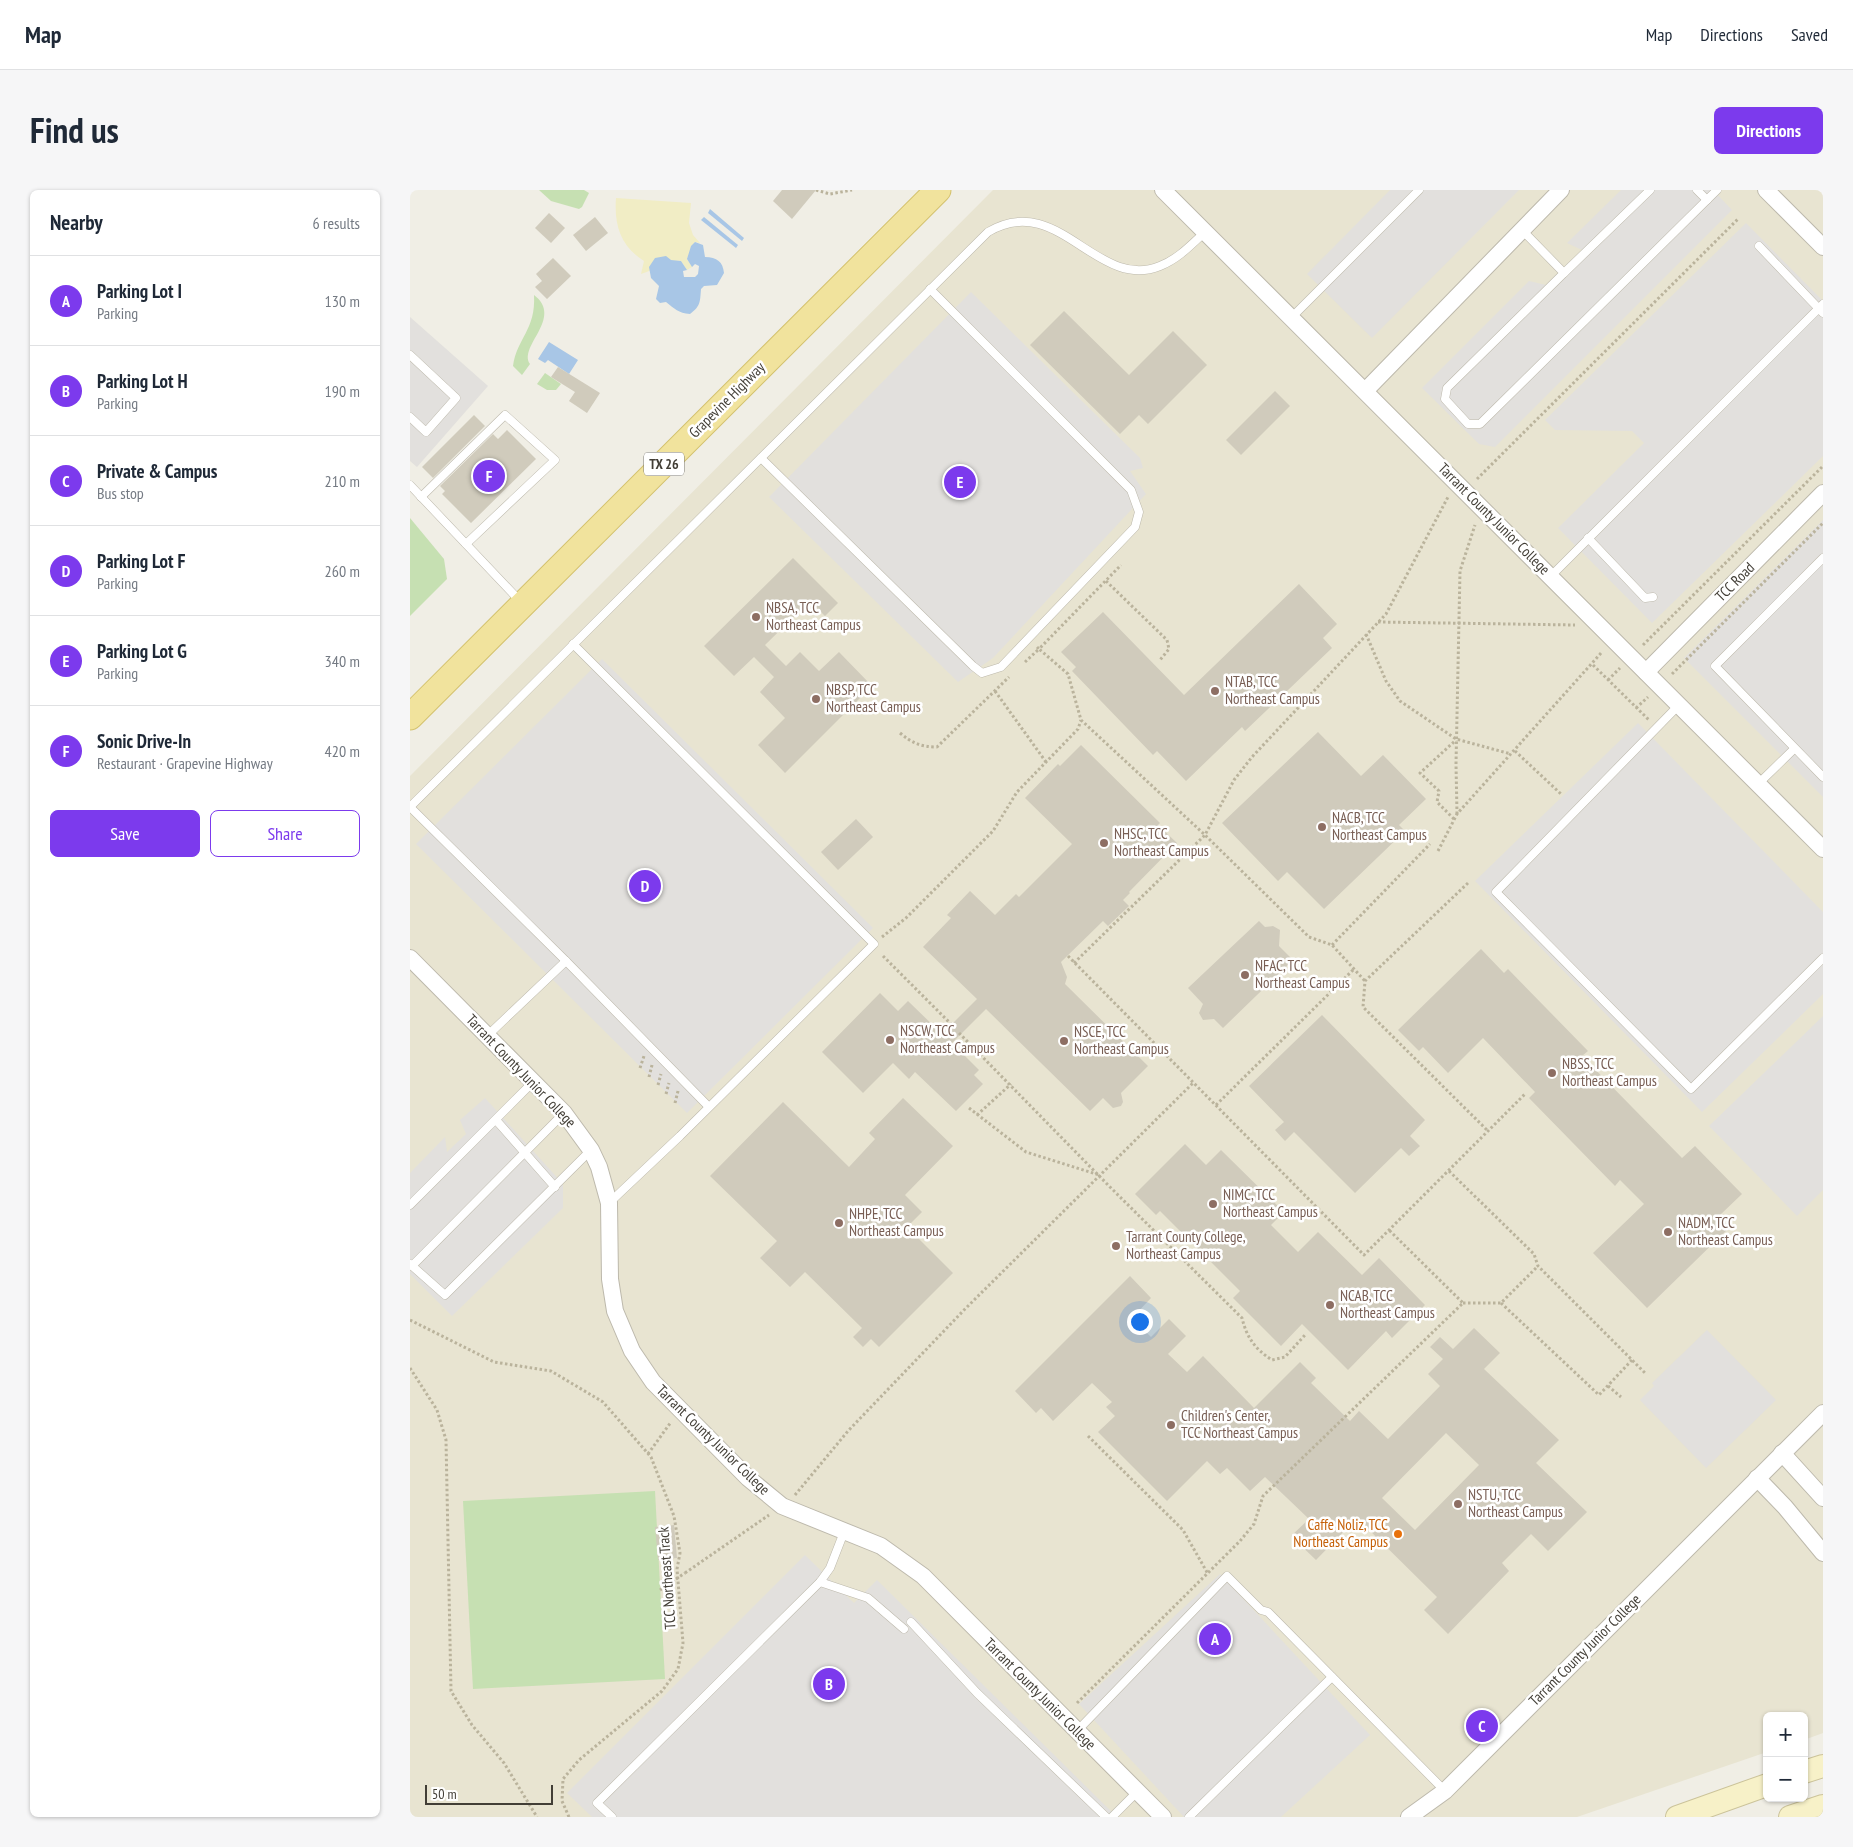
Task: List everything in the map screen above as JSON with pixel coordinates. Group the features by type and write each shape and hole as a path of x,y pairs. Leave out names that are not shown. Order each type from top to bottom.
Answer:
{"main road":[{"name":"Grapevine Highway","path":"410,717 938,190"},
{"path":"1808,1771 1823,1766"},
{"path":"1677,1817 1763,1786"},
{"path":"1790,1817 1823,1806"}],"street":[{"name":"Tarrant County Junior College","path":"1163,190 1292,316 1823,849"},
{"path":"1366,390 1561,190"},
{"path":"1766,190 1823,247"},
{"name":"TCC Road","path":"1646,672 1823,493"},
{"name":"Tarrant County Junior College","path":"410,958 534,1081 564,1113 591,1150 599,1167 609,1203 610,1279 613,1303 620,1326 642,1368 748,1478 782,1506 881,1546 923,1576 1163,1817"},
{"name":"Tarrant County Junior College","path":"1408,1817 1445,1791 1823,1412"},
{"path":"1782,1454 1823,1498"},
{"path":"1757,1478 1785,1507 1823,1553"}],"lane":[{"path":"1292,316 1419,190"},
{"path":"1650,190 1447,388 1445,400 1468,424 1480,424 1717,190"},
{"path":"1697,190 1707,200"},
{"path":"708,1106 566,961 410,807 988,232 999,225 1013,220 1044,223 1112,263 1128,269 1143,270 1158,267 1174,260 1205,232"},
{"path":"1522,230 1564,273"},
{"path":"1551,576 1822,309 1759,246"},
{"path":"761,458 973,666 982,673 1001,666 1134,527 1139,512 1131,490 930,289"},
{"path":"410,355 456,398 426,432 410,418"},
{"path":"421,497 505,415 555,460 466,544"},
{"path":"410,485 523,604"},
{"path":"1588,538 1645,598 1652,597"},
{"path":"1823,558 1715,666 1823,777"},
{"path":"574,644 874,944 708,1106 680,1136 609,1203"},
{"path":"1679,705 1496,892 1692,1089 1823,958"},
{"path":"1758,784 1794,749"},
{"path":"488,1035 566,961"},
{"path":"410,1205 534,1081"},
{"path":"564,1113 411,1265 445,1296 591,1150"},
{"path":"496,1120 555,1187"},
{"path":"612,1817 597,1803 820,1582 830,1568 844,1532"},
{"path":"1077,1731 1227,1576 1262,1610 1268,1612 1445,1791"},
{"path":"820,1582 868,1598 904,1629"},
{"path":"911,1622 977,1693 1106,1817"},
{"path":"1189,1817 1332,1677"},
{"path":"1112,1817 1137,1792"}],"path":[{"path":"816,190 830,194 852,190"},
{"path":"1477,479 1738,218"},
{"path":"1643,645 1823,466"},
{"path":"1074,963 1205,835 1234,780 1252,757 1386,614 1448,496"},
{"path":"1672,674 1823,523"},
{"path":"1457,814 1456,739 1460,571 1465,550 1476,525"},
{"path":"1020,667 1121,565"},
{"path":"1106,581 1167,640 1169,649 1160,660"},
{"path":"1378,622 1576,625"},
{"path":"1366,634 1386,681 1400,701 1456,739 1513,752 1561,794"},
{"path":"1027,639 1068,674 1081,720 1205,835 1309,937 1332,945 1365,981"},
{"path":"1438,851 1457,814 1603,653"},
{"path":"1592,664 1656,728"},
{"path":"1608,680 1621,667"},
{"path":"900,733 912,743 924,747 937,747 1014,673"},
{"path":"995,691 1046,762"},
{"path":"1636,708 1648,696"},
{"path":"874,944 906,918 993,831 1017,792 1078,728 1081,720"},
{"path":"1454,819 1437,802 1439,791 1420,773 1456,739"},
{"path":"1332,945 1430,844"},
{"path":"1468,883 1365,981 1363,1008 1488,1132"},
{"path":"883,956 952,1025"},
{"path":"1068,956 1364,1255 1526,1093"},
{"path":"1216,1105 1354,969"},
{"path":"959,1033 1242,1318 1246,1335 1264,1355 1272,1360 1285,1357 1305,1335"},
{"path":"793,1498 797,1490 848,1431 965,1309 1193,1082"},
{"path":"977,1115 1011,1084"},
{"path":"969,1108 1026,1152 1100,1176"},
{"path":"1449,1171 1534,1254 1538,1266 1645,1373"},
{"path":"1389,1230 1463,1303"},
{"path":"1501,1303 1538,1266"},
{"path":"1077,1703 1208,1574 1254,1524 1263,1496 1463,1303 1501,1303 1599,1395 1632,1360"},
{"name":"TCC Northeast Track","path":"410,1320 494,1362 550,1371 603,1402 648,1454 674,1516 680,1553 678,1569 683,1643 678,1669 662,1691 580,1760 564,1779 562,1801 569,1817"},
{"path":"410,1368 437,1410 446,1440 451,1691 472,1725 504,1763 537,1817"},
{"path":"1608,1386 1621,1397"},
{"path":"648,1454 680,1409"},
{"path":"1088,1436 1183,1530 1208,1574"},
{"path":"660,1590 770,1514"}],"shaded area":[{"name":"Tarrant County College, Northeast Campus","path":"993,190 1823,190 1823,1733 1808,1739 1808,1712 1763,1712 1763,1753 1577,1817 410,1817 410,776"},
{"path":"1390,190 1519,190 1372,338 1307,274"},
{"path":"1621,190 1713,190 1732,210 1495,447 1479,444 1422,388 1529,281 1546,285 1582,250 1567,243"},
{"path":"1746,223 1823,301 1823,456 1652,623 1558,528 1644,443 1632,431 1555,430 1545,420"},
{"path":"971,292 1140,458 1143,468 1130,471 1146,494 993,658 958,682 769,497"},
{"path":"410,317 488,386 417,467 410,461"},
{"path":"1823,520 1823,797 1684,658"},
{"path":"602,659 873,928 687,1113 416,844"},
{"path":"1638,723 1823,912 1823,994 1702,1112 1475,881"},
{"path":"1823,1016 1823,1190 1797,1216 1709,1126"},
{"path":"485,1098 563,1184 563,1208 452,1316 410,1274 410,1173 445,1137 447,1152 466,1134 460,1120"},
{"path":"1707,1330 1776,1400 1706,1468 1640,1400 1654,1386 1652,1383"},
{"path":"805,1555 854,1603 877,1580 1117,1817 592,1817 567,1793"},
{"path":"1220,1574 1370,1735 1281,1817 1184,1817 1079,1704"}],"green space":[{"path":"539,190 584,190 589,193 579,209 551,201"},
{"path":"534,295 542,304 543,322 530,349 528,357 530,364 522,375 513,366 518,348 532,317"},
{"path":"545,373 561,384 556,390 547,390 537,384"},
{"path":"410,518 444,559 447,579 410,616"},
{"path":"655,1491 665,1679 473,1689 463,1501"}],"sand":[{"path":"616,198 691,203 689,223 693,235 700,243 695,242 687,259 692,267 687,270 681,261 676,261 666,263 641,274 644,261 629,248 620,234 616,217"}],"water":[{"path":"710,209 744,238 742,241 708,213"},
{"path":"704,217 738,245 736,248 701,220"},
{"path":"695,242 703,245 705,257 716,259 721,263 724,273 717,285 704,286 701,289 698,306 690,314 680,312 666,302 660,303 656,299 659,286 651,278 649,267 655,258 666,256 671,260 681,261 687,270 683,271 684,277 695,277 698,274 699,266 695,264 692,267 687,259 691,246"},
{"path":"549,342 578,360 569,374 548,360 545,363 538,359"}],"building":[{"path":"782,190 816,190 792,219 773,201"},
{"path":"549,213 565,228 551,243 535,228"},
{"path":"595,217 608,233 586,251 573,235"},
{"path":"553,258 571,276 547,299 535,287 542,281 536,274"},
{"path":"1064,311 1129,375 1173,331 1207,365 1148,424 1139,415 1120,434 1030,345"},
{"path":"558,367 600,393 587,413 569,401 575,392 551,377"},
{"path":"1275,391 1290,406 1241,455 1226,440"},
{"path":"474,415 485,426 433,478 422,467"},
{"path":"507,430 536,459 471,523 442,494 445,491 440,486 493,434 498,439"},
{"path":"793,558 838,603 825,616 810,601 765,645 786,666 800,652 819,671 839,652 872,686 785,773 758,745 785,718 760,692 774,677 754,657 734,676 704,646"},
{"path":"1299,584 1337,624 1323,638 1332,648 1245,731 1242,727 1186,781 1157,751 1153,755 1072,671 1076,667 1061,652 1103,612 1184,695"},
{"path":"1318,732 1361,776 1383,755 1426,799 1399,825 1405,831 1324,909 1287,872 1278,881 1222,823"},
{"path":"1081,745 1160,823 1158,825 1177,843 1129,892 1123,900 1129,906 1108,926 1103,921 1061,962 1067,977 1065,984 1148,1066 1121,1093 1123,1102 1121,1106 1113,1108 1103,1098 1090,1111 986,1009 952,1043 979,1070 974,1075 983,1084 956,1111 915,1072 909,1079 893,1063 863,1093 822,1052 880,993 898,1011 908,1001 942,1034 977,999 923,947 951,918 947,915 970,891 995,915 1016,894 1019,897 1072,844 1025,798 1058,764 1060,766"},
{"path":"856,819 873,837 838,870 821,852"},
{"path":"1259,921 1265,927 1273,926 1280,930 1279,946 1293,960 1223,1028 1214,1019 1203,1020 1199,1013 1203,1004 1188,988"},
{"path":"1481,949 1504,973 1508,969 1588,1051 1582,1056 1682,1158 1695,1146 1742,1194 1719,1216 1730,1227 1647,1308 1593,1253 1644,1204 1620,1180 1615,1186 1529,1098 1535,1092 1483,1038 1448,1073 1423,1047 1419,1051 1398,1030"},
{"path":"1322,1015 1425,1120 1410,1136 1420,1146 1409,1156 1401,1148 1355,1193 1294,1132 1285,1141 1275,1130 1284,1122 1249,1086"},
{"path":"903,1098 953,1146 905,1195 922,1212 907,1227 953,1273 879,1347 871,1339 863,1347 853,1337 862,1328 805,1272 790,1287 760,1258 777,1241 710,1176 783,1102 849,1167 875,1139 869,1133"},
{"path":"1185,1144 1206,1165 1221,1150 1284,1212 1271,1225 1298,1252 1318,1232 1362,1275 1379,1258 1425,1305 1392,1338 1386,1331 1348,1370 1302,1324 1281,1346 1233,1298 1240,1291 1160,1211 1156,1215 1135,1194"},
{"path":"1130,1276 1151,1298 1132,1318 1151,1337 1169,1319 1186,1336 1168,1354 1187,1372 1203,1356 1254,1408 1300,1362 1316,1378 1311,1383 1350,1421 1359,1411 1388,1439 1440,1386 1428,1374 1443,1359 1430,1347 1440,1337 1453,1349 1474,1328 1500,1353 1484,1369 1559,1440 1536,1463 1587,1512 1548,1551 1531,1534 1502,1563 1509,1571 1448,1634 1424,1610 1437,1597 1357,1518 1316,1560 1291,1536 1309,1519 1265,1477 1250,1491 1227,1468 1220,1474 1207,1461 1167,1501 1098,1432 1115,1416 1106,1407 1112,1402 1092,1383 1053,1421 1041,1408 1036,1413 1015,1391","holes":["1446,1433 1479,1465 1415,1530 1382,1498"]},
{"path":"674,1525 677,1558 658,1560 655,1527"}],"place":[{"name":"Sonic Drive-In","path":"489,476"},
{"name":"Parking Lot G","path":"960,482"},
{"name":"NBSA, TCC Northeast Campus","path":"756,617"},
{"name":"NTAB, TCC Northeast Campus","path":"1215,691"},
{"name":"NBSP, TCC Northeast Campus","path":"816,699"},
{"name":"NACB, TCC Northeast Campus","path":"1322,827"},
{"name":"NHSC, TCC Northeast Campus","path":"1104,843"},
{"name":"Parking Lot F","path":"645,886"},
{"name":"NFAC, TCC Northeast Campus","path":"1245,975"},
{"name":"NSCW, TCC Northeast Campus","path":"890,1040"},
{"name":"NSCE, TCC Northeast Campus","path":"1064,1041"},
{"name":"NBSS, TCC Northeast Campus","path":"1552,1073"},
{"name":"NIMC, TCC Northeast Campus","path":"1213,1204"},
{"name":"NHPE, TCC Northeast Campus","path":"839,1223"},
{"name":"NADM, TCC Northeast Campus","path":"1668,1232"},
{"name":"Tarrant County College, Northeast Campus","path":"1116,1246"},
{"name":"NCAB, TCC Northeast Campus","path":"1330,1305"},
{"name":"Children's Center, TCC Northeast Campus","path":"1171,1425"},
{"name":"NSTU, TCC Northeast Campus","path":"1458,1504"},
{"name":"Caffe Noliz, TCC Northeast Campus","path":"1398,1534"},
{"name":"Parking Lot I","path":"1215,1639"},
{"name":"Parking Lot H","path":"829,1684"},
{"name":"Private & Campus","path":"1482,1726"}]}
